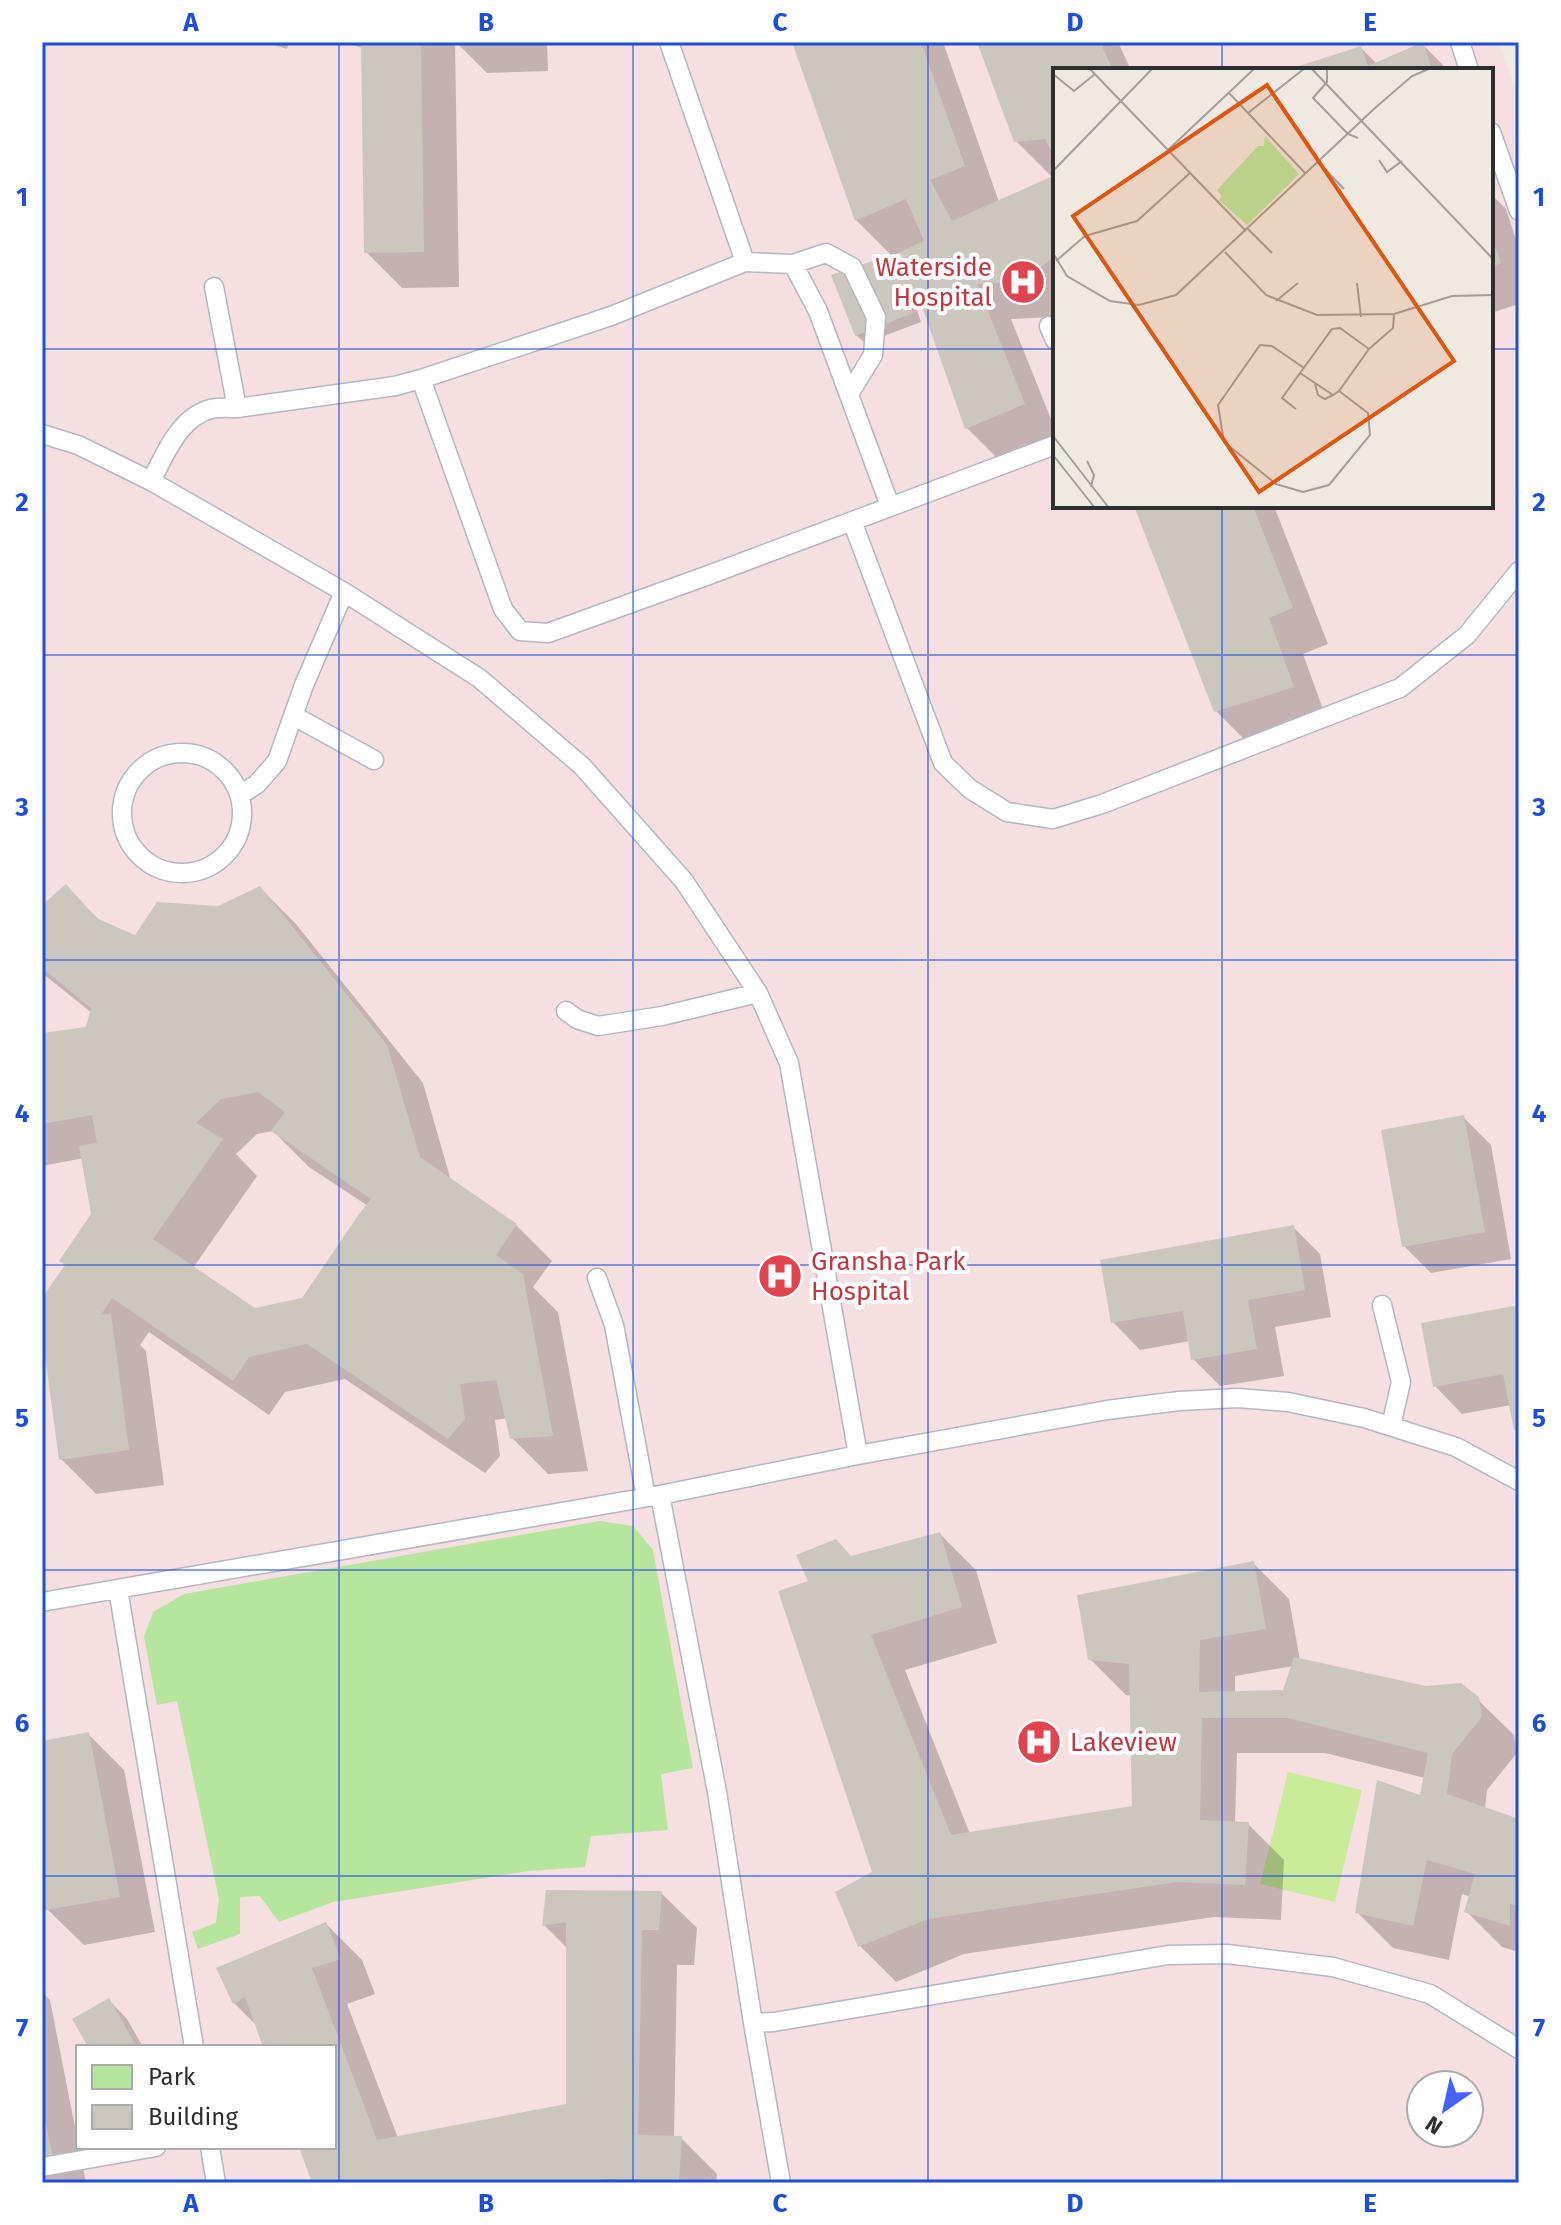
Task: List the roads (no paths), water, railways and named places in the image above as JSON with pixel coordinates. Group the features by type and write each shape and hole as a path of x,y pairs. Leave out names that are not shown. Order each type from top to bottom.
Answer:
{"lane":[{"path":"669,42 745,262"},
{"path":"1460,42 1468,68"},
{"path":"1493,138 1519,211"},
{"path":"151,481 188,420 211,409 395,386 421,379 611,316 745,262 793,264 826,253 852,267 876,317 873,355 849,394"},
{"path":"793,264 818,311 890,506"},
{"path":"214,287 237,408"},
{"path":"421,379 503,609 520,631 548,633 1053,446"},
{"path":"42,434 78,445 151,481 344,592 479,678 582,766 684,881 758,993 789,1063 858,1455"},
{"path":"852,521 943,763 970,789 1007,812 1053,819 1102,804 1400,688 1467,635 1519,571"},
{"path":"240,795 257,784 277,761 304,685 344,592"},
{"path":"294,716 374,760"},
{"path":"179,752 199,755 217,763 231,778 240,795 242,815 238,835 228,853 212,866 193,873 173,873 154,866 138,854 127,838 122,819 123,799 130,781 143,766 160,756 179,752"},
{"path":"566,1011 577,1019 598,1026 662,1016 758,993"},
{"path":"597,1278 614,1325 717,1792 781,2183"},
{"path":"1382,1305 1401,1382 1391,1426"},
{"path":"42,1602 653,1496 1107,1410 1179,1401 1238,1398 1288,1402 1364,1418 1456,1447 1519,1481"},
{"path":"118,1589 194,2045"},
{"path":"753,2023 774,2022 1168,1955 1227,1954 1333,1967 1430,1994 1519,2049"},
{"path":"42,2167 145,2149"},
{"path":"210,2149 216,2183"}],"place":[{"name":"Waterside Hospital","path":"1023,282"},
{"name":"Gransha Park Hospital","path":"780,1276"},
{"name":"Lakeview","path":"1039,1742"}]}
